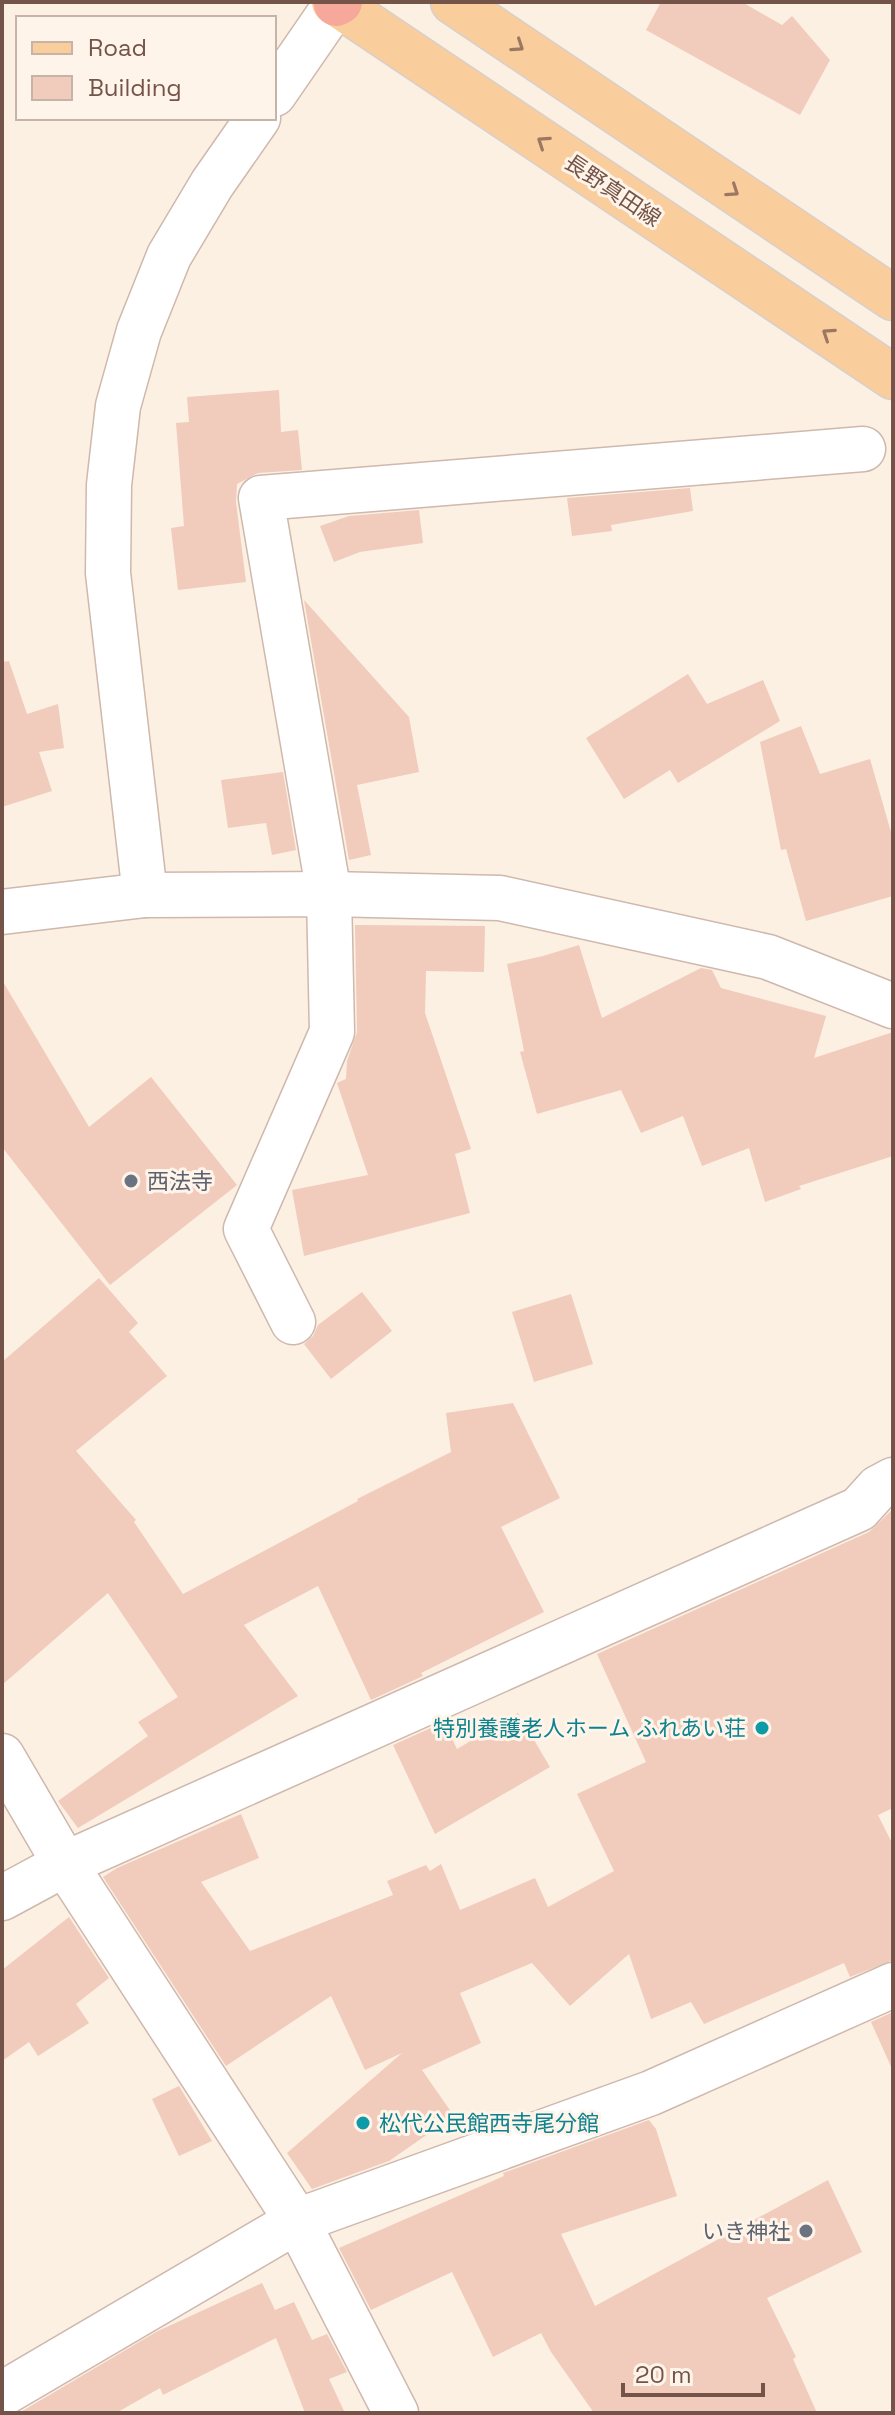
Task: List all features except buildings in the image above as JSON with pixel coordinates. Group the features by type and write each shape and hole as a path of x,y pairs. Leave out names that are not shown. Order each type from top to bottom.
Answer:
{"main road":[{"name":"長野真田線","path":"337,2 893,377"},
{"path":"453,2 893,298"}],"street":[{"path":"276,91 337,2"},
{"path":"145,895 108,573 109,485 118,406 139,331 169,256 212,184 257,120"},
{"path":"293,1322 246,1229 332,1032 329,894 261,498 863,449"},
{"path":"2,912 145,895 329,894 500,898 768,957 893,1006"},
{"path":"2,1898 65,1864 859,1509 878,1488 893,1480"},
{"path":"2,1756 65,1864 297,2221 396,2413"},
{"path":"2,2394 297,2221 651,2093 893,1985"}],"place":[{"name":"西法寺","path":"131,1181"},
{"name":"特別養護老人ホーム ふれあい荘","path":"762,1728"},
{"name":"松代公民館西寺尾分館","path":"363,2123"},
{"name":"いき神社","path":"806,2231"}]}
